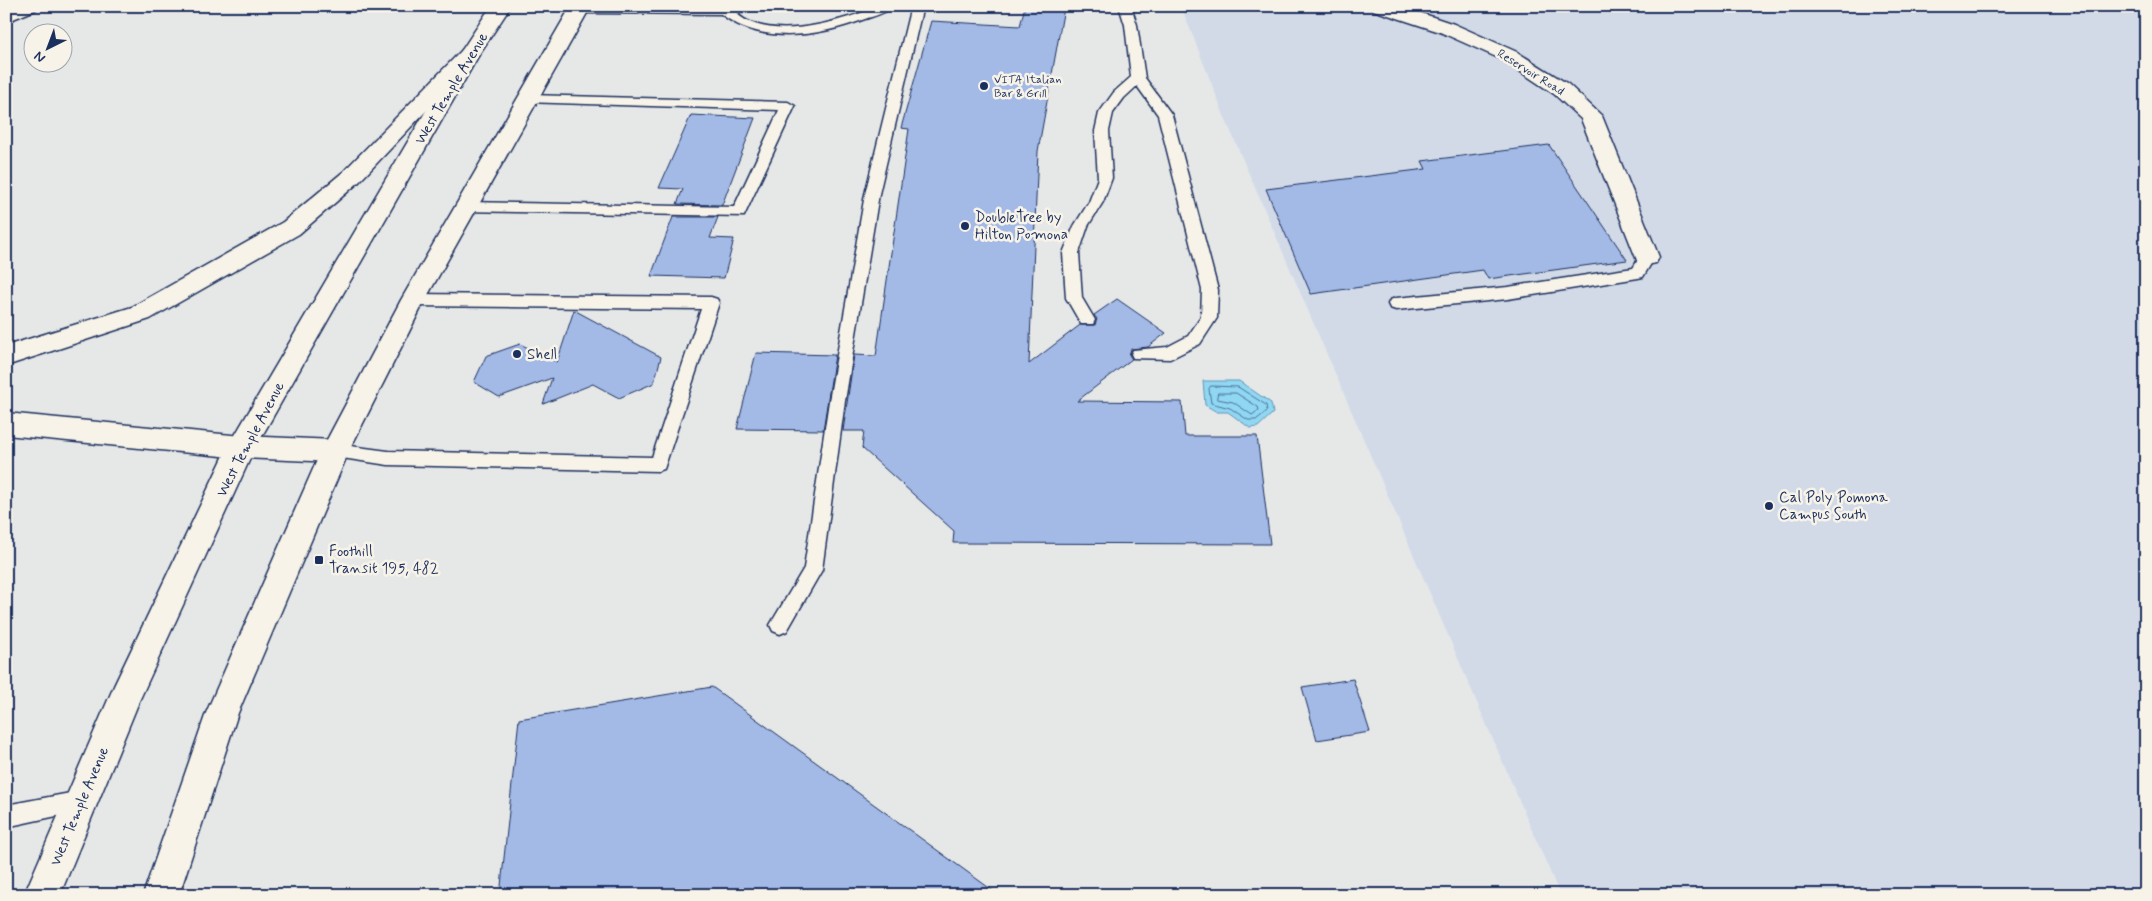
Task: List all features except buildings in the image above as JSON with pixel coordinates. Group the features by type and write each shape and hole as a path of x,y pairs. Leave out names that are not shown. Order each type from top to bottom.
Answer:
{"main road":[{"path":"6,16 28,6"},
{"name":"West Temple Avenue","path":"42,895 126,696 242,447 470,53 501,6"},
{"name":"Reservoir Road","path":"1380,6 1447,28 1510,56 1561,89 1591,116 1647,257"},
{"path":"161,895 222,713 335,450 414,300 580,8"},
{"path":"6,356 141,313 291,228 351,176 470,53"},
{"path":"6,424 242,447 335,450"}],"lane":[{"path":"580,8 724,8 741,10 753,6"},
{"path":"724,8 741,23 768,30 816,28 862,18 887,6"},
{"path":"780,625 813,570 837,401 872,194 917,6"},
{"path":"1125,6 1131,25 1138,78 1165,116 1210,290 1209,318 1194,340 1170,353 1139,354"},
{"path":"1087,320 1074,298 1071,254 1081,226 1096,202 1105,178 1102,131 1106,113 1119,95 1138,78"},
{"path":"466,207 739,212 788,106 528,99"},
{"path":"1396,304 1508,293 1638,273 1647,257"},
{"path":"335,450 388,458 658,464 711,303 414,300"},
{"path":"6,816 81,802"}],"shaded area":[{"name":"Cal Poly Pomona Campus South","path":"1181,6 2146,6 2146,895 1560,895 1225,118"}],"water":[{"path":"1203,381 1239,381 1271,403 1273,413 1258,427 1250,428 1228,412 1217,412 1205,405"}],"place":[{"name":"VITA Italian Bar & Grill","path":"984,86"},
{"name":"DoubleTree by Hilton Pomona","path":"965,226"},
{"name":"Shell","path":"517,354"},
{"name":"Cal Poly Pomona Campus South","path":"1769,506"},
{"name":"Foothill Transit 195, 482","path":"319,560"}]}
